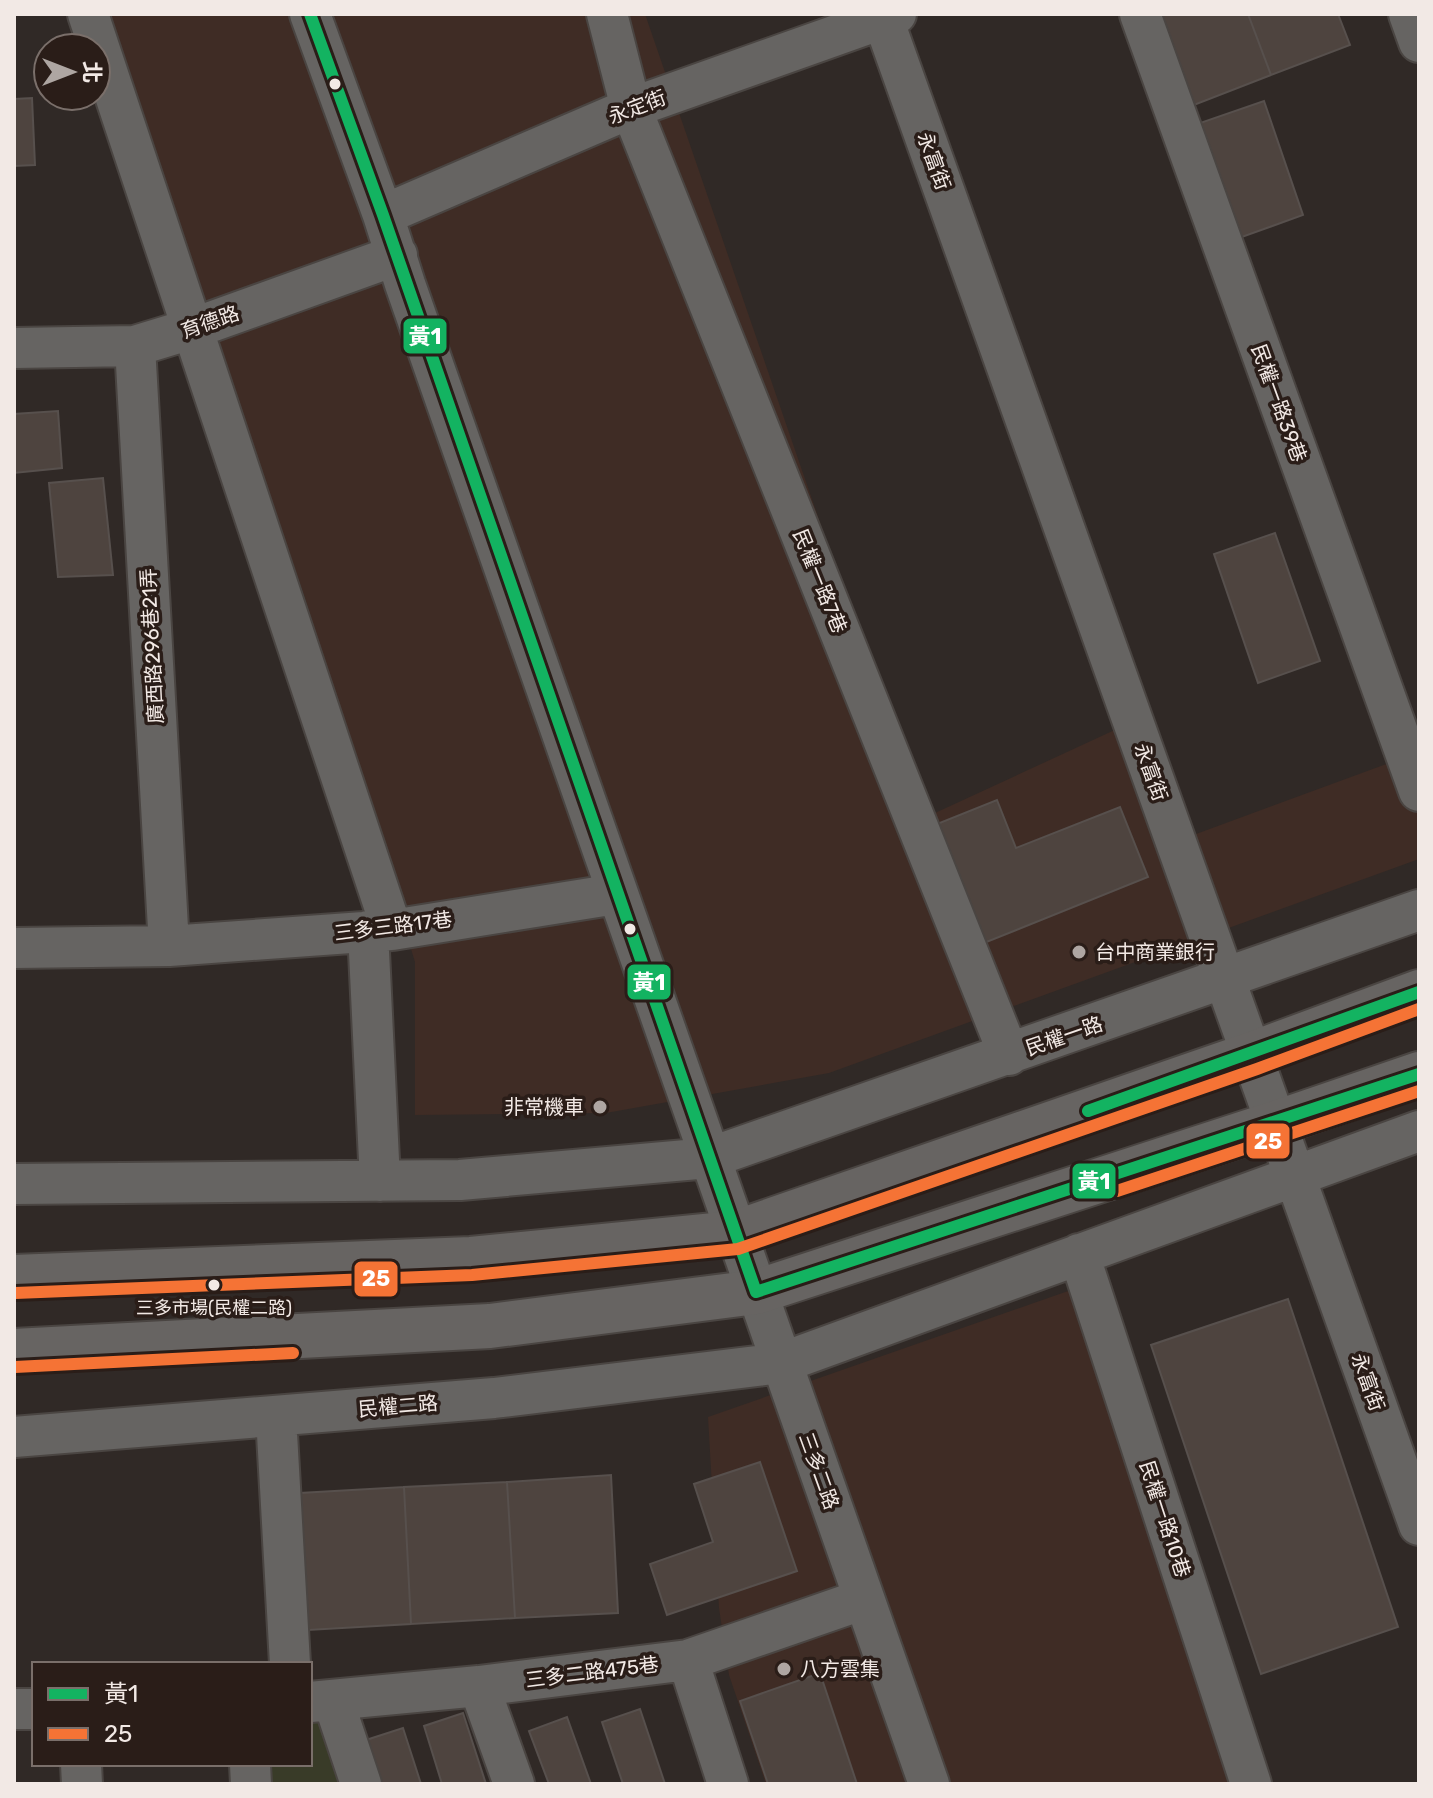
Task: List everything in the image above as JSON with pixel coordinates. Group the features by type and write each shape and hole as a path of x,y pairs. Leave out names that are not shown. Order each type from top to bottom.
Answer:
{"main road":[{"path":"14,1277 471,1259 735,1233 1252,1054 1419,992"},
{"path":"14,1351 490,1326 756,1292 1419,1074"}],"street":[{"path":"88,14 194,328 380,930 380,1181"},
{"name":"三多二路","path":"310,14 397,255 616,894 929,1784"},
{"name":"民權一路7巷","path":"607,14 631,108 1009,1055"},
{"name":"民權一路39巷","path":"1140,14 1419,791"},
{"path":"1409,14 1419,42"},
{"name":"永定街","path":"383,215 631,108 890,16"},
{"name":"永富街","path":"890,16 1225,980 1419,1525"},
{"name":"育德路","path":"14,348 135,346 397,255"},
{"name":"廣西路296巷21弄","path":"135,346 169,946"},
{"name":"三多三路17巷","path":"14,948 169,946 380,930 616,894"},
{"name":"民權一路","path":"709,1158 1419,910"},
{"path":"781,1363 1419,1131"},
{"path":"14,1184 460,1180 709,1158"},
{"name":"民權一路10巷","path":"1079,1254 1251,1784"},
{"name":"民權二路","path":"14,1437 494,1398 781,1363"},
{"path":"276,1416 290,1662"},
{"name":"三多二路475巷","path":"321,1701 479,1686 688,1660 864,1599"},
{"path":"688,1660 728,1784"},
{"path":"479,1686 514,1784"},
{"path":"321,1701 361,1784"}],"shaded area":[{"path":"103,14 645,14 922,819 1145,716 1188,837 1419,752 1419,859 829,1073 606,1113 415,1115 415,962 305,598 112,40 112,32 109,32"},
{"path":"1071,1290 1242,1784 766,1784 729,1675 719,1608 708,1417"}],"green space":[{"path":"312,1719 332,1733 349,1784 268,1784 267,1766 312,1766"}],"building":[{"path":"1144,14 1248,14 1271,75 1181,110"},
{"path":"1248,14 1338,14 1350,45 1271,75"},
{"path":"32,98 35,165 14,166 14,99"},
{"path":"1264,101 1303,215 1239,238 1200,123"},
{"path":"58,411 62,468 14,473 14,414"},
{"path":"103,478 113,575 58,577 49,483"},
{"path":"1275,533 1320,661 1258,683 1214,554"},
{"path":"997,800 1016,848 1120,807 1148,877 979,945 932,826"},
{"path":"1288,1299 1398,1627 1261,1674 1151,1345"},
{"path":"760,1462 797,1571 667,1615 650,1564 713,1542 694,1484"},
{"path":"611,1475 618,1613 515,1618 507,1482"},
{"path":"507,1482 515,1618 411,1624 404,1487"},
{"path":"404,1487 411,1624 308,1630 300,1493"},
{"path":"820,1673 857,1784 768,1784 740,1701"},
{"path":"640,1709 665,1784 623,1784 602,1722"},
{"path":"463,1713 486,1784 442,1784 424,1726"},
{"path":"567,1717 591,1784 549,1784 529,1731"},
{"path":"403,1728 421,1784 377,1784 363,1741"}],"transit line":[{"name":"黃1","path":"310,14 383,215 756,1292 1419,1074"},
{"name":"黃1","path":"1088,1111 1419,992"},
{"name":"25","path":"15,1293 472,1275 738,1249 1257,1069 1419,1009"},
{"name":"25","path":"1117,1191 1419,1091"},
{"name":"25","path":"15,1367 293,1353"}],"place":[{"name":"台中商業銀行","path":"1079,952"},
{"name":"非常機車","path":"600,1107"},
{"name":"三多市場(民權二路)","path":"214,1285"},
{"name":"八方雲集","path":"784,1669"}]}
